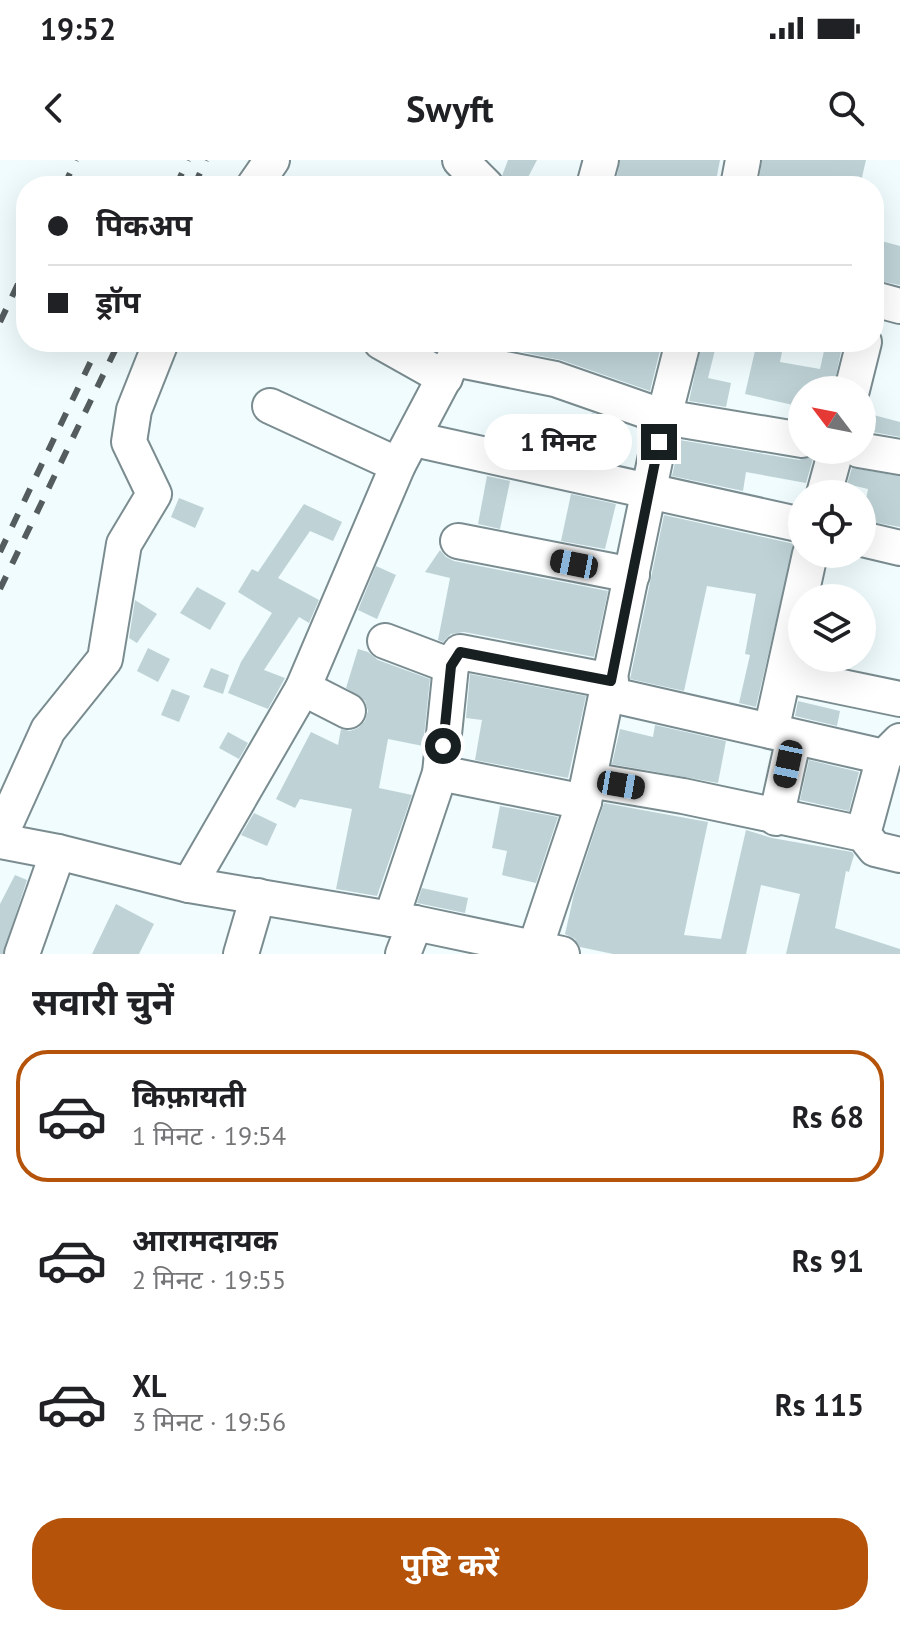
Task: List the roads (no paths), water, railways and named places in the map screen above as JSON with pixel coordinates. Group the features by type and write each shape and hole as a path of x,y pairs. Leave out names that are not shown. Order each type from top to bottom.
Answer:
{"street":[{"path":"460,160 476,176"},
{"path":"157,352 134,410 129,442 154,494 124,544 105,659 48,730 0,838 189,885 258,896 403,932 543,952 587,791 648,492 680,352"},
{"path":"422,352 555,379 664,417 788,438"},
{"path":"856,376 862,352"},
{"path":"189,885 303,688 406,452 455,360"},
{"path":"270,406 406,452 648,492 788,522"},
{"path":"876,453 900,457"},
{"path":"458,541 632,575"},
{"path":"876,542 900,548"},
{"path":"776,818 784,675 807,568"},
{"path":"385,641 451,666"},
{"path":"403,932 440,773 451,666 460,652 610,687 782,734 892,749 863,834"},
{"path":"784,675 900,699"},
{"path":"303,688 348,711"},
{"path":"440,773 587,791 683,796 863,834 875,849 900,855"},
{"path":"22,954 58,852"},
{"path":"241,954 258,896"}],"railway":[{"path":"69,176 76,160"},
{"path":"181,176 188,160"},
{"path":"199,176 206,160"},
{"path":"0,322 16,288"},
{"path":"0,552 95,352"},
{"path":"0,589 114,352"}]}
